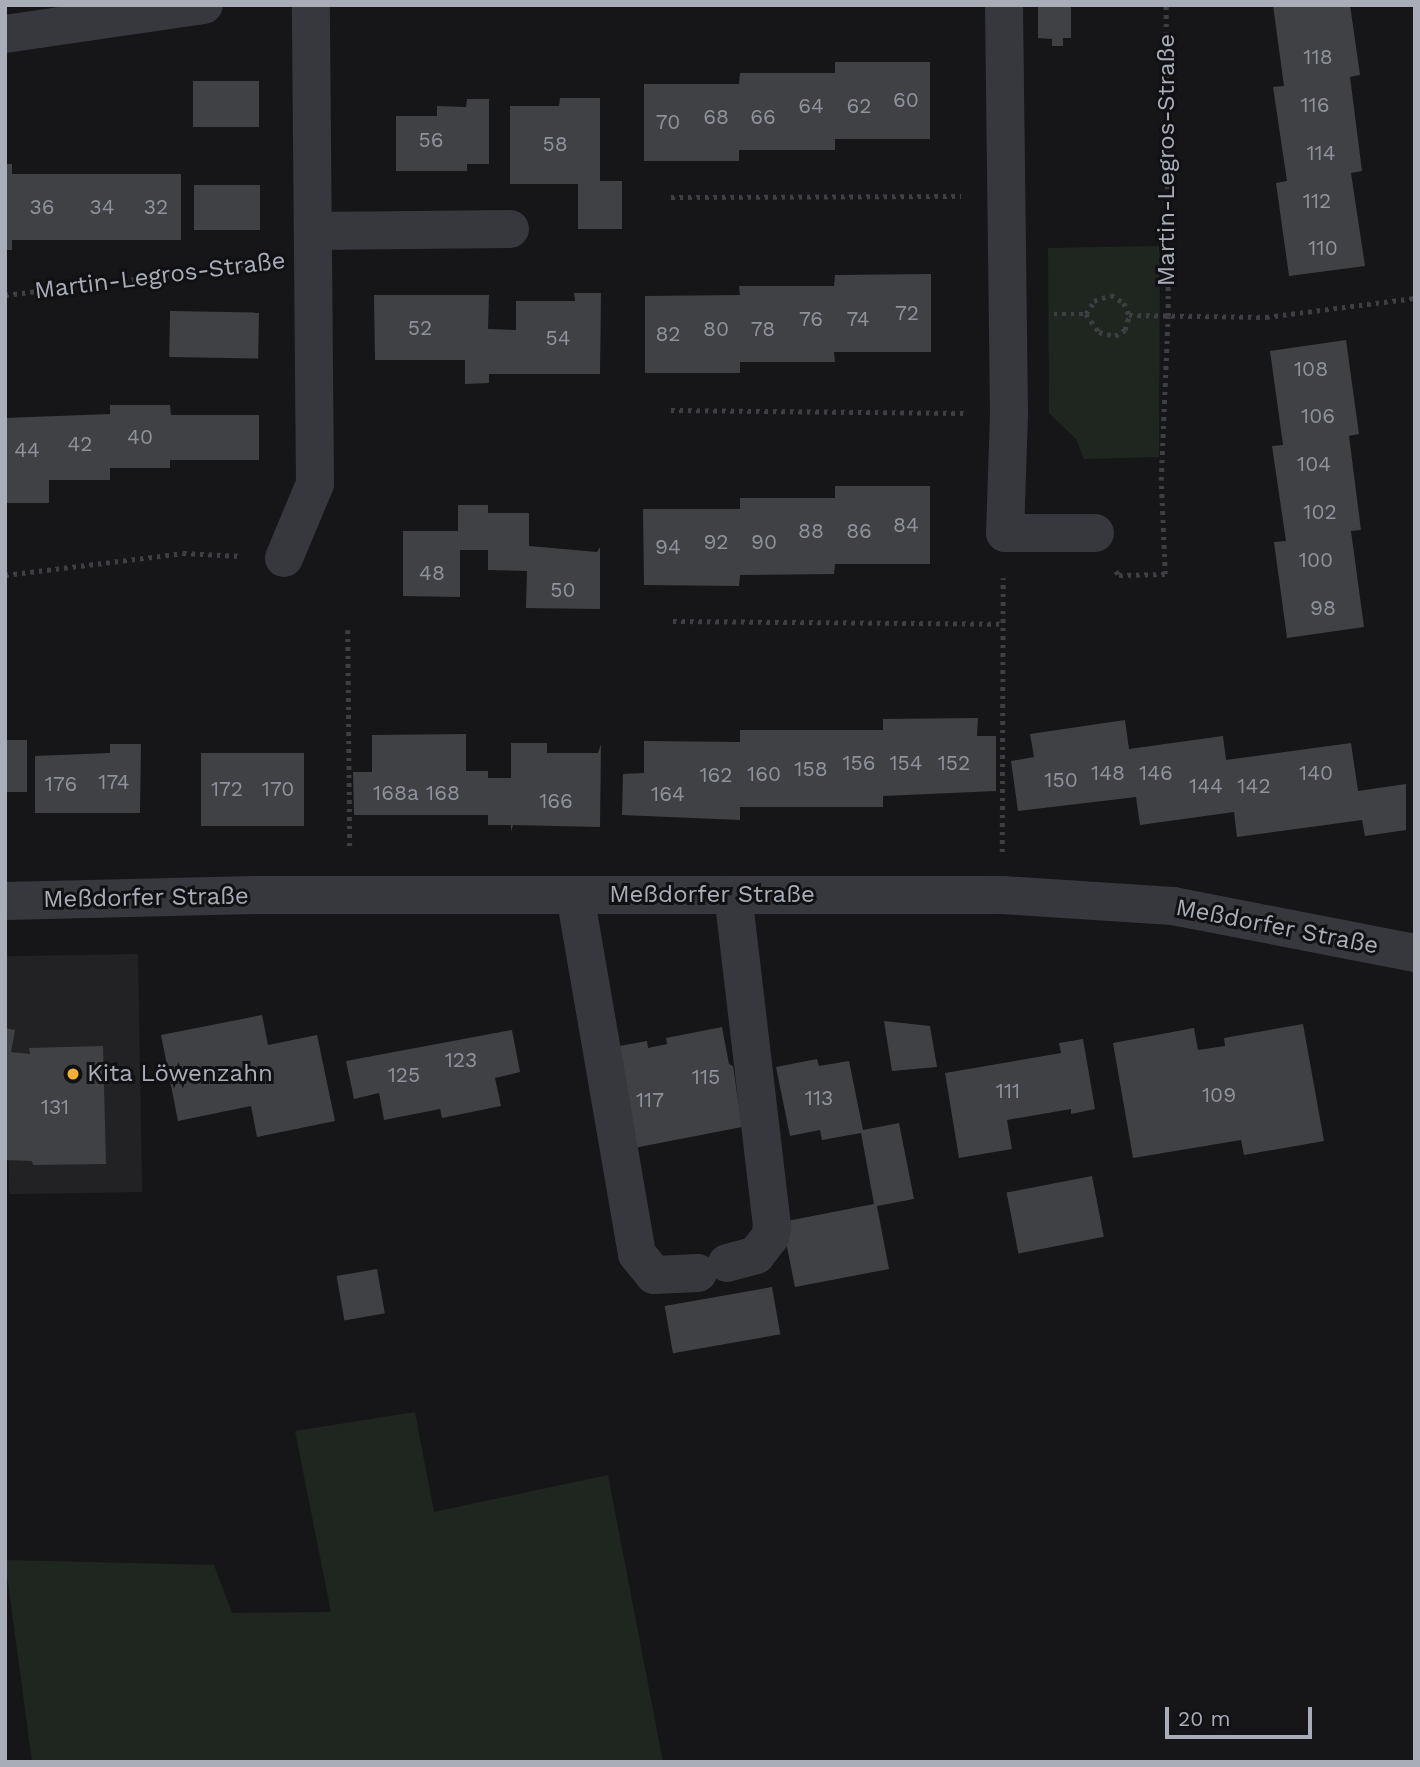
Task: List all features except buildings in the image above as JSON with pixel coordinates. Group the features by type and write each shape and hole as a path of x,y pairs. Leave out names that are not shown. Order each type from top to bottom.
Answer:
{"street":[{"path":"5,34 204,5"},
{"name":"Martin-Legros-Straße","path":"284,558 315,484 311,5"},
{"path":"1004,5 1009,414 1005,533 1096,533"},
{"name":"Martin-Legros-Straße","path":"314,244 510,229"},
{"name":"Meßdorfer Straße","path":"5,901 350,895 1002,895 1173,906 1415,953"},
{"path":"575,895 637,1254 654,1275 713,1268 756,1255 770,1237 772,1226 733,895"}],"path":[{"name":"Martin-Legros-Straße","path":"1096,533 1119,575 1165,574 1161,480 1168,316 1166,5"},
{"path":"671,197 1008,196"},
{"name":"Martin-Legros-Straße","path":"5,295 314,244"},
{"name":"Martin-Legros-Straße","path":"1086,314 1094,301 1111,295 1124,303 1129,315 1266,317 1415,298"},
{"path":"1007,314 1086,314 1098,332 1115,336 1125,330 1129,315"},
{"path":"671,410 1009,414"},
{"path":"5,575 183,554 284,558"},
{"path":"673,621 1001,624 1002,895"},
{"path":"348,630 350,895"}],"shaded area":[{"path":"1160,246 1159,457 1084,459 1076,439 1049,413 1048,248"},
{"name":"Kita Löwenzahn","path":"138,954 142,1192 9,1194 5,956"},
{"path":"415,1412 434,1512 608,1475 663,1762 32,1762 5,1560 214,1565 232,1613 331,1612 295,1431"}],"place":[{"name":"Kita Löwenzahn","path":"73,1074"}]}
